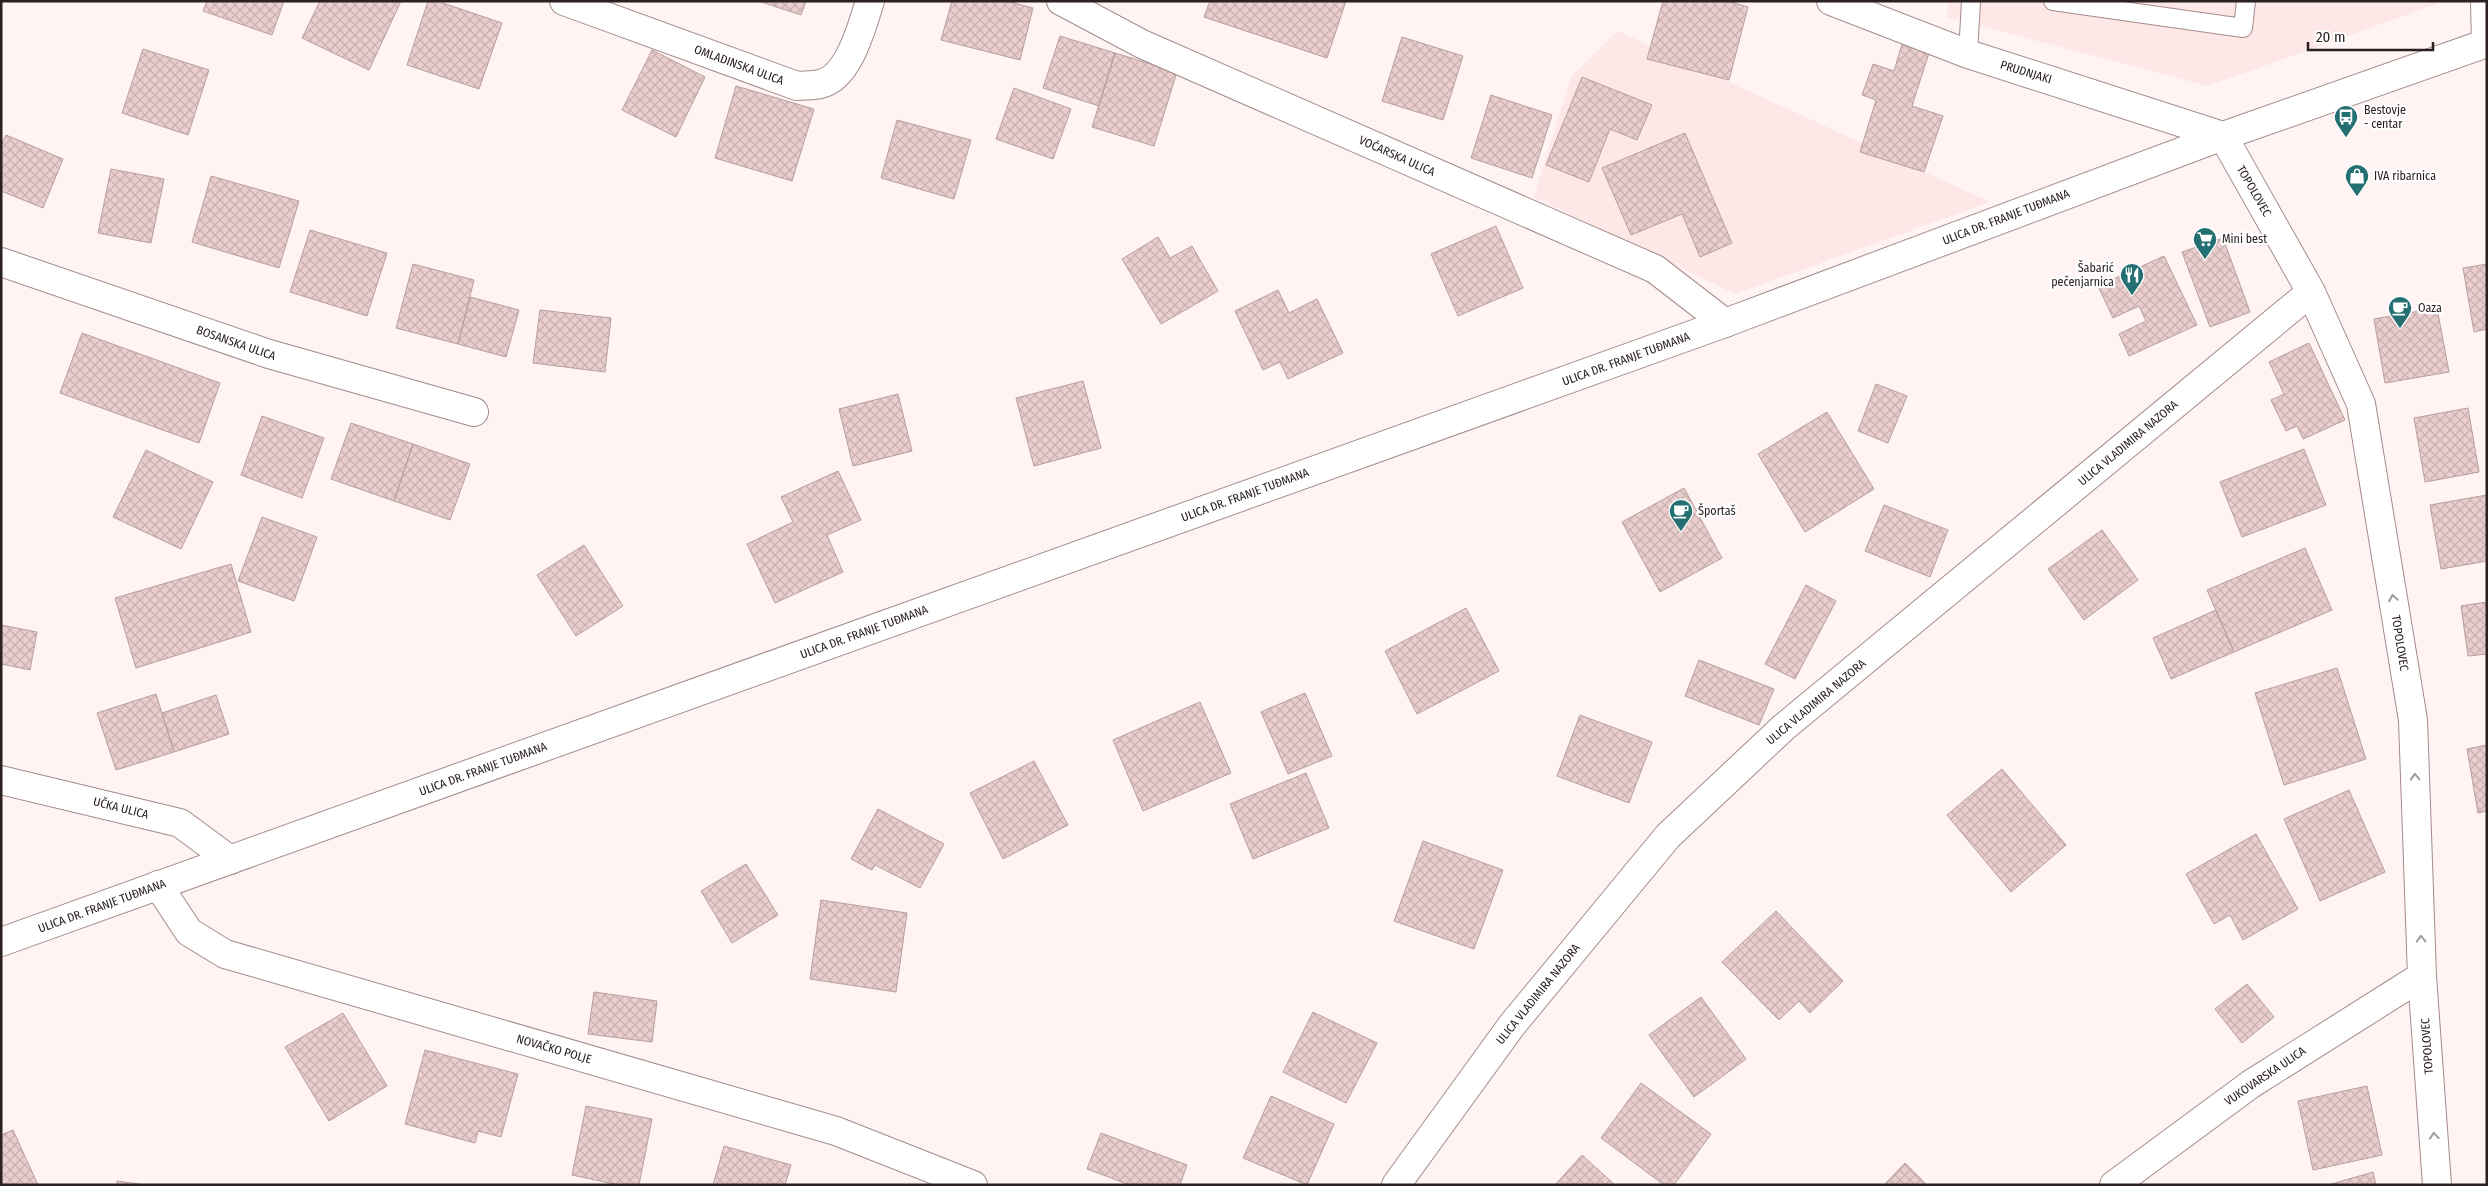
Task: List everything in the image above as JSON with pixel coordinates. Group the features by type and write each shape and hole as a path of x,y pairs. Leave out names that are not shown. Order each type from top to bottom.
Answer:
{"street":[{"name":"OMLADINSKA ULICA","path":"564,1 797,86 822,84 841,72 857,38 870,1"},
{"name":"VOĆARSKA ULICA","path":"1061,1 1142,44 1655,269 1725,323"},
{"name":"PRUDNJAKI","path":"1831,1 1968,54 2223,136"},
{"name":"ULICA DR. FRANJE TUĐMANA","path":"1,942 1725,323 2223,136 2484,44"},
{"name":"TOPOLOVEC","path":"2223,136 2311,292 2361,404 2412,710 2422,976 2437,1185"},
{"name":"BOSANSKA ULICA","path":"1,262 269,354 474,412"},
{"name":"ULICA VLADIMIRA NAZORA","path":"1396,1185 1512,1025 1668,836 1784,727 2311,292"},
{"name":"UČKA ULICA","path":"1,780 180,823 230,860"},
{"name":"NOVAČKO POLJE","path":"158,886 189,932 225,954 836,1131 973,1185"},
{"name":"VUKOVARSKA ULICA","path":"2114,1185 2251,1084 2422,976"}],"lane":[{"path":"1968,54 1971,1"},
{"path":"2052,1 2243,28 2246,1"},
{"path":"2480,1 2484,44"}],"shaded area":[{"path":"1948,1 2445,1 2208,86 1947,17"},
{"path":"1618,31 1990,202 1735,294 1534,197 1571,77"}],"building":[{"path":"207,1 284,1 272,35 203,11"},
{"path":"320,1 401,1 369,70 302,38"},
{"path":"428,1 437,1 502,23 479,89 407,65"},
{"path":"758,1 806,1 801,15"},
{"path":"952,1 1007,1 1033,8 1020,60 941,40"},
{"path":"1210,1 1346,1 1327,58 1204,17"},
{"path":"1663,1 1727,1 1748,7 1729,80 1647,59"},
{"path":"1060,36 1115,53 1099,106 1043,88"},
{"path":"1402,37 1463,56 1443,120 1382,101"},
{"path":"1902,44 1929,53 1912,106 1943,116 1924,172 1860,152 1876,100 1862,95 1873,64 1894,71"},
{"path":"143,49 209,70 188,135 122,113"},
{"path":"652,50 705,77 676,137 622,110"},
{"path":"1115,53 1177,72 1154,146 1092,127"},
{"path":"1582,77 1652,105 1637,140 1610,129 1589,182 1546,165"},
{"path":"736,86 814,109 792,181 715,158"},
{"path":"1014,88 1071,109 1053,159 996,139"},
{"path":"1491,95 1552,115 1532,178 1471,158"},
{"path":"897,120 971,140 954,199 881,178"},
{"path":"1685,133 1732,243 1700,257 1682,214 1631,235 1602,168"},
{"path":"6,135 63,159 43,208 1,191 1,145"},
{"path":"111,169 164,179 151,243 98,233"},
{"path":"211,176 299,201 279,268 192,242"},
{"path":"1496,226 1523,288 1458,316 1431,254"},
{"path":"310,230 387,253 367,316 290,292"},
{"path":"1158,237 1170,258 1192,246 1218,291 1161,324 1122,259"},
{"path":"2223,238 2250,312 2210,327 2182,252"},
{"path":"2164,256 2197,325 2129,356 2119,334 2146,321 2139,306 2113,318 2098,286"},
{"path":"413,264 474,280 458,344 396,328"},
{"path":"2487,264 2487,329 2474,332 2463,268"},
{"path":"1278,290 1289,313 1317,299 1343,353 1288,379 1280,362 1263,370 1235,311"},
{"path":"470,297 519,310 506,357 458,344"},
{"path":"2437,308 2449,372 2385,383 2374,319"},
{"path":"540,310 611,318 605,372 533,363"},
{"path":"82,333 220,383 199,443 60,393"},
{"path":"2309,343 2345,420 2303,439 2297,426 2286,431 2271,400 2284,394 2269,362"},
{"path":"1083,381 1101,448 1034,466 1016,398"},
{"path":"1876,384 1907,396 1888,443 1858,431"},
{"path":"898,394 912,451 853,466 839,409"},
{"path":"2468,408 2479,472 2425,482 2414,418"},
{"path":"1827,412 1874,489 1805,532 1758,454"},
{"path":"262,416 324,438 302,498 241,475"},
{"path":"351,423 413,444 394,501 331,479"},
{"path":"413,444 470,464 450,520 394,501"},
{"path":"2304,449 2326,505 2242,537 2220,482"},
{"path":"146,450 213,482 181,549 113,517"},
{"path":"838,471 861,520 827,535 843,572 775,603 747,544 793,522 781,497"},
{"path":"1684,488 1722,558 1660,592 1622,522"},
{"path":"2487,495 2487,561 2441,569 2430,505"},
{"path":"1884,505 1948,530 1930,577 1865,551"},
{"path":"262,517 317,537 294,601 238,581"},
{"path":"2102,530 2138,580 2084,620 2048,569"},
{"path":"584,545 623,606 576,636 537,575"},
{"path":"2305,548 2332,610 2234,652 2207,590"},
{"path":"231,564 251,632 136,668 115,598"},
{"path":"1806,585 1836,601 1795,679 1765,664"},
{"path":"2487,602 2487,654 2468,656 2461,606"},
{"path":"1466,608 1499,671 1417,714 1385,651"},
{"path":"2216,610 2234,652 2171,679 2153,638"},
{"path":"1,625 37,632 30,670 1,664"},
{"path":"1699,660 1774,689 1759,725 1685,696"},
{"path":"2337,668 2366,759 2284,785 2255,693"},
{"path":"1305,693 1332,756 1288,774 1261,712"},
{"path":"156,694 174,752 116,770 97,713"},
{"path":"216,695 229,734 174,752 162,713"},
{"path":"1200,702 1231,773 1143,811 1113,740"},
{"path":"1580,715 1652,742 1629,803 1557,776"},
{"path":"2487,745 2487,811 2478,813 2467,749"},
{"path":"1034,761 1068,825 1003,859 970,793"},
{"path":"2002,769 2066,845 2011,892 1947,815"},
{"path":"1306,773 1329,828 1253,859 1230,804"},
{"path":"2349,790 2385,872 2320,901 2284,819"},
{"path":"878,809 944,844 920,888 875,865 872,870 851,859"},
{"path":"2256,834 2298,909 2243,940 2230,915 2214,924 2186,874"},
{"path":"1423,841 1503,870 1474,949 1394,921"},
{"path":"746,864 778,915 732,943 701,891"},
{"path":"821,900 907,913 896,992 810,979"},
{"path":"1776,911 1843,981 1810,1013 1799,1001 1779,1020 1722,962"},
{"path":"2247,984 2274,1017 2242,1043 2215,1009"},
{"path":"594,992 657,1001 652,1042 588,1034"},
{"path":"1701,997 1746,1059 1694,1097 1649,1035"},
{"path":"1313,1012 1377,1043 1346,1103 1283,1072"},
{"path":"343,1013 387,1086 329,1121 285,1047"},
{"path":"425,1050 518,1074 501,1137 478,1131 475,1143 405,1124"},
{"path":"1641,1083 1711,1134 1674,1185 1664,1185 1601,1138"},
{"path":"2367,1086 2382,1155 2313,1170 2298,1101"},
{"path":"1271,1096 1334,1124 1307,1185 1243,1158"},
{"path":"586,1106 652,1119 639,1185 619,1185 572,1175"},
{"path":"13,1130 38,1185 1,1185 1,1135"},
{"path":"1101,1133 1187,1165 1180,1185 1130,1185 1087,1169"},
{"path":"724,1146 791,1165 785,1185 713,1185"},
{"path":"1582,1155 1615,1185 1555,1185"},
{"path":"1905,1163 1927,1185 1884,1185"},
{"path":"2373,1172 2376,1185 2328,1185"},
{"path":"117,1181 146,1185 117,1185"}],"place":[{"name":"Bestovje - centar","path":"2346,138"},
{"name":"IVA ribarnica","path":"2357,197"},
{"name":"Mini best","path":"2205,260"},
{"name":"Šabarić pečenjarnica","path":"2132,296"},
{"name":"Oaza","path":"2400,329"},
{"name":"Športaš","path":"1681,532"}]}
